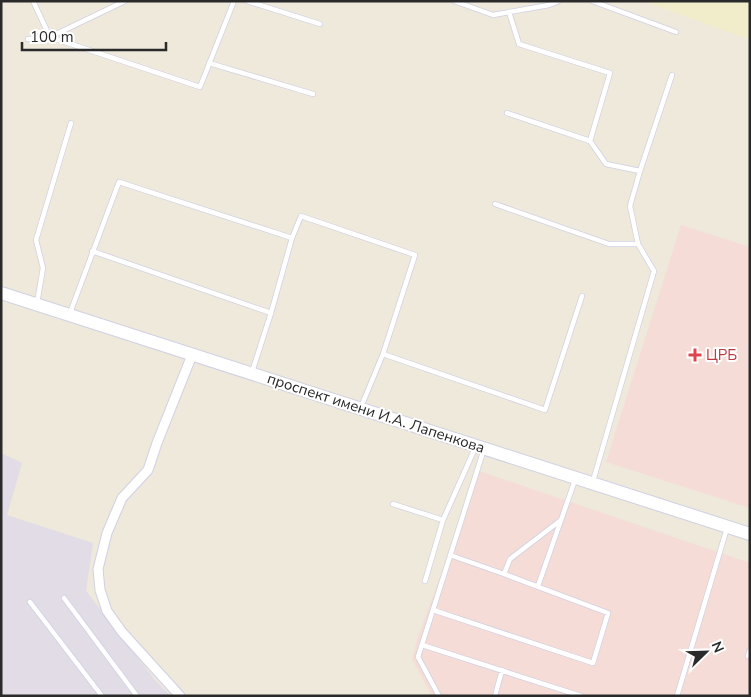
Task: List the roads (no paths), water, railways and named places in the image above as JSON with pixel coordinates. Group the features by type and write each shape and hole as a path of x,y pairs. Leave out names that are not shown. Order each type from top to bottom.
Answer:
{"main road":[{"name":"проспект имени И.А. Лапенкова","path":"1,293 750,534"}],"street":[{"path":"180,696 122,632 107,611 100,590 98,569 107,533 122,498 148,470 192,355"}],"lane":[{"path":"33,1 50,37 200,87 234,1"},
{"path":"28,39 50,37 125,1"},
{"path":"247,1 320,24"},
{"path":"454,1 494,15 549,5 559,1"},
{"path":"592,1 676,32"},
{"path":"509,12 519,44 610,73 590,141"},
{"path":"209,63 313,94"},
{"path":"593,482 654,271 638,244 630,206 672,74"},
{"path":"507,113 590,141 606,164 640,171"},
{"path":"37,304 43,268 36,240 71,123"},
{"path":"69,314 119,182 292,238"},
{"path":"495,204 609,244 638,244"},
{"path":"252,373 300,216 415,255 383,354 361,408"},
{"path":"92,251 271,313"},
{"path":"383,354 545,410 582,296"},
{"path":"425,581 443,520 480,446"},
{"path":"439,696 418,657 450,555 480,446"},
{"path":"538,586 577,477"},
{"path":"392,504 443,520"},
{"path":"504,574 510,558 561,520"},
{"path":"677,696 727,526"},
{"path":"433,610 593,663 608,613 450,555"},
{"path":"64,598 137,696"},
{"path":"30,602 102,696"},
{"path":"422,645 581,696"},
{"path":"750,650 748,656 750,656"},
{"path":"495,696 502,670"}],"place":[{"name":"ЦРБ","path":"695,355"}]}
